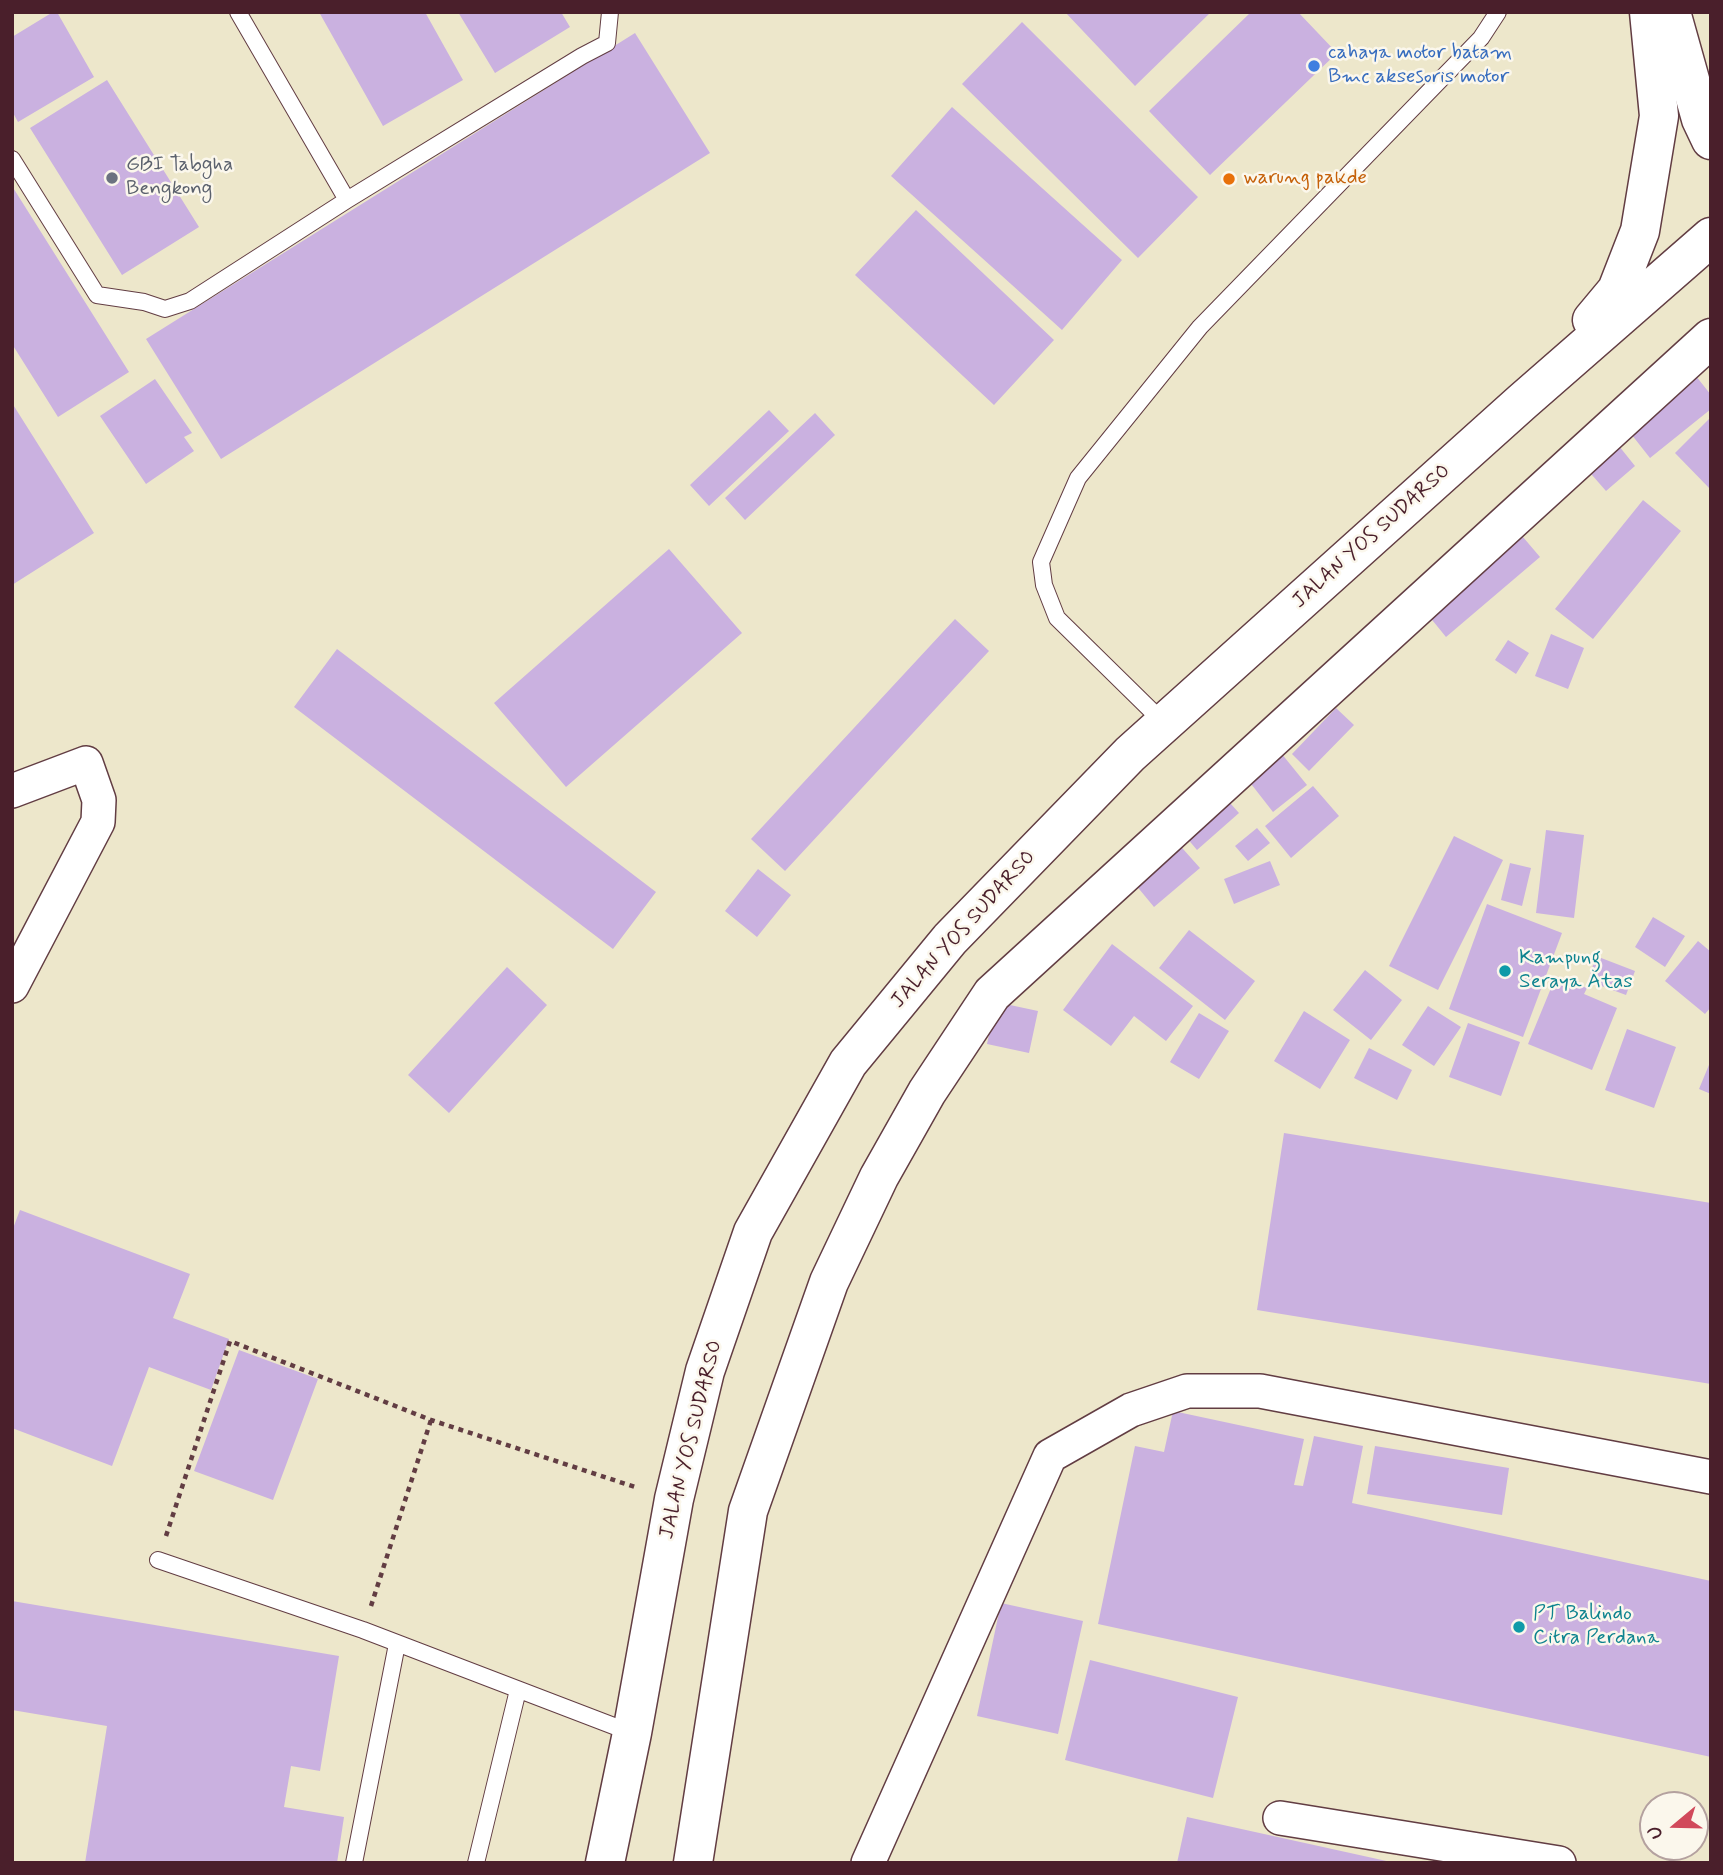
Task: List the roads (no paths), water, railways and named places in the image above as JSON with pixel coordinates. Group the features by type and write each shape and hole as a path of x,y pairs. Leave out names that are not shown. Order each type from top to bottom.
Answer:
{"main road":[{"path":"1522,402 1617,290 1640,231 1660,116 1649,12"},
{"path":"1671,12 1701,119 1711,140"},
{"name":"JALAN YOS SUDARSO","path":"606,1863 674,1499 705,1371 753,1232 848,1063 950,939 1130,754 1522,402 1711,237"},
{"path":"693,1863 748,1511 830,1282 879,1177 927,1092 992,994 1711,338"}],"street":[{"path":"12,791 86,763 99,800 98,822 12,986"},
{"path":"868,1863 1050,1456 1131,1410 1187,1391 1260,1391 1711,1477"},
{"path":"1280,1818 1559,1863"}],"lane":[{"path":"238,12 347,200"},
{"path":"12,159 97,295 144,302 165,309 190,301 347,200 607,43 610,12"},
{"path":"1166,724 1057,618 1044,585 1041,562 1078,478 1200,327 1481,38 1498,12"},
{"path":"158,1560 363,1630 632,1733"},
{"path":"354,1863 397,1644"},
{"path":"476,1863 518,1690"}],"place":[{"name":"cahaya motor batam Bmc aksesoris motor","path":"1314,66"},
{"name":"GBI Tabgha Bengkong","path":"112,178"},
{"name":"warung pakde","path":"1229,179"},
{"name":"Kampung Seraya Atas","path":"1505,971"},
{"name":"PT Balindo Citra Perdana","path":"1519,1627"}]}
